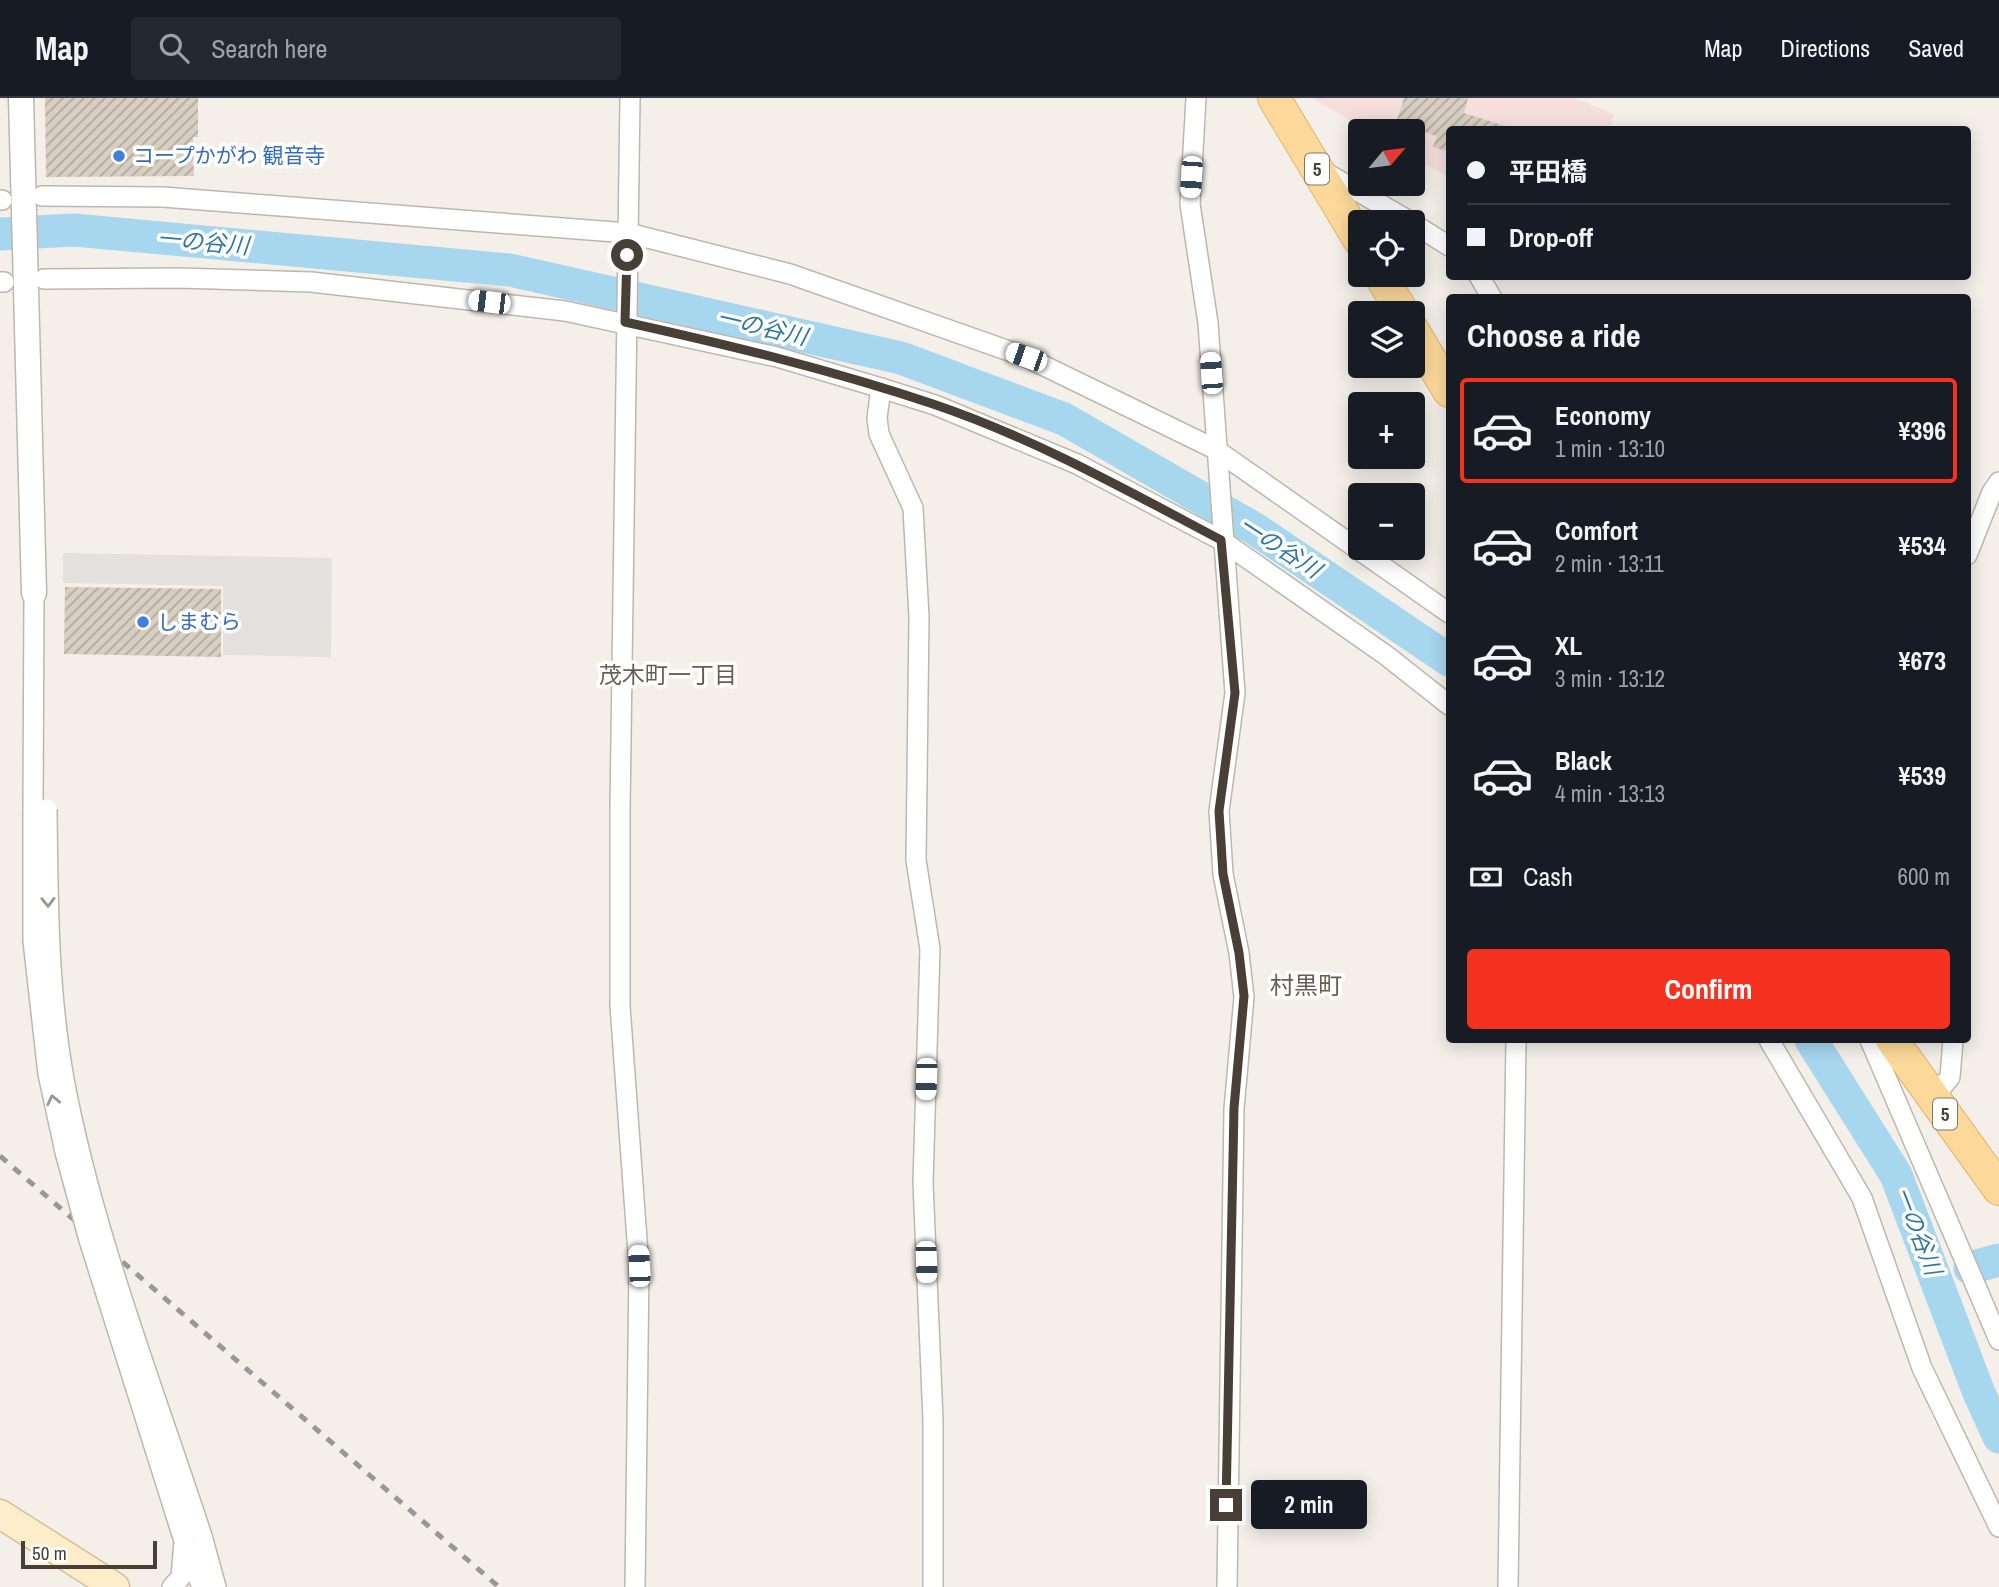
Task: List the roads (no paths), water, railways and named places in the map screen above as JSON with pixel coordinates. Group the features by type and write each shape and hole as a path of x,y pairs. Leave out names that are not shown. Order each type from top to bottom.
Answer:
{"main road":[{"name":"5","path":"1274,98 1348,221"},
{"path":"1425,351 1446,386"},
{"name":"5","path":"1894,1043 1999,1189"},
{"path":"0,1514 115,1587"}],"street":[{"path":"21,98 17,199 19,280 34,593 40,810 55,1019 64,1079 90,1193 193,1538 201,1587"},
{"path":"630,98 625,322 620,993 639,1266 635,1587"},
{"path":"1196,98 1189,204 1208,323 1221,540 1235,693 1219,811 1223,874 1239,953 1244,996 1234,1108 1227,1587"},
{"path":"1316,167 1390,210"},
{"path":"17,199 163,197 628,233 790,274 1026,357 1215,449 1446,611"},
{"path":"1425,231 1446,244"},
{"path":"19,280 178,278 311,282 565,311 777,357 935,405 1077,464 1221,540 1387,656 1446,703"},
{"path":"881,388 877,418 879,434 913,508 919,617 916,860 930,949 923,1183 933,1420 933,1587"},
{"path":"1971,545 1992,492 1999,482"},
{"path":"40,810 33,941 48,1074 65,1152 89,1240 209,1587"},
{"path":"1508,1587 1516,1043"},
{"path":"1771,1043 1862,1198 1922,1368 1999,1527"},
{"path":"1871,1043 1999,1340"},
{"path":"1933,1098 1950,1077 1953,1043"},
{"path":"193,1538 222,1587"},
{"path":"172,1587 181,1577 193,1538"},
{"path":"211,1567 216,1587"}],"waterway":[{"name":"一の谷川","path":"0,234 74,230 510,270 901,358 1064,419 1255,529 1446,658"},
{"name":"一の谷川","path":"1813,1043 1896,1175 1979,1393 1999,1437"},
{"path":"1970,1268 1999,1260"}],"railway":[{"path":"0,1156 499,1587"}],"place":[{"name":"コープかがわ 観音寺","path":"119,156"},
{"name":"しまむら","path":"143,622"}],"district":[{"name":"茂木町一丁目","path":"668,675"},
{"name":"村黒町","path":"1306,986"}]}
